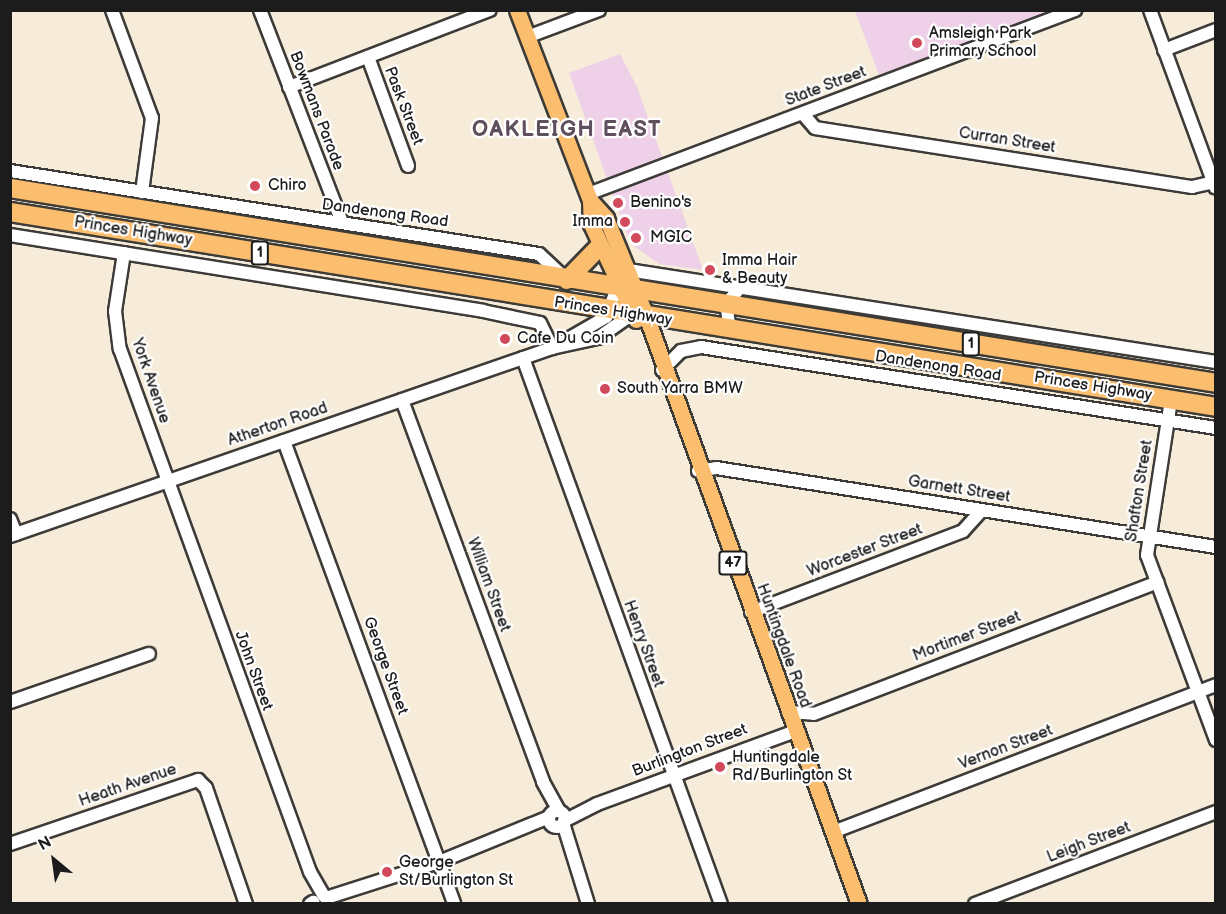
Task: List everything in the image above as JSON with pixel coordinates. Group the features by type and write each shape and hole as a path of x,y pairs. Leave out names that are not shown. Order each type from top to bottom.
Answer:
{"highway":[{"name":"Princes Highway","path":"10,188 567,280 1215,383"},
{"name":"Princes Highway","path":"10,212 610,312 642,322 730,331 1215,407"},
{"path":"567,280 600,246"}],"main road":[{"name":"Huntingdale Road","path":"517,10 589,197 600,246 617,288 642,322 662,369 859,903"},
{"name":"Huntingdale Road","path":"589,197 606,218 637,291 642,322"}],"street":[{"path":"112,10 152,118 142,192"},
{"name":"Bowmans Parade","path":"260,10 342,223"},
{"path":"289,87 490,10"},
{"path":"527,37 599,10"},
{"name":"State Street","path":"589,197 1075,10"},
{"path":"1150,10 1164,50 1210,159 1214,185"},
{"path":"1164,50 1215,30"},
{"name":"Pask Street","path":"368,57 408,166"},
{"name":"Curran Street","path":"802,114 815,128 1192,187 1214,185"},
{"name":"Dandenong Road","path":"10,171 539,254 567,280"},
{"path":"10,235 483,311 540,323 554,347"},
{"name":"York Avenue","path":"124,253 116,301 118,340 166,482"},
{"path":"628,270 1215,362"},
{"path":"610,312 617,288"},
{"path":"730,331 726,304 740,288"},
{"path":"483,311 509,296"},
{"name":"Atherton Road","path":"554,347 610,312"},
{"name":"Atherton Road","path":"13,535 554,347 598,338 642,322"},
{"path":"1086,363 1090,343"},
{"name":"Dandenong Road","path":"662,369 681,351 701,347 1215,428"},
{"name":"Henry Street","path":"520,359 721,903"},
{"name":"William Street","path":"402,400 588,903"},
{"name":"Shafton Street","path":"1171,400 1147,555 1215,740"},
{"name":"George Street","path":"284,441 454,903"},
{"name":"Garnett Street","path":"698,471 716,468 1215,548"},
{"name":"John Street","path":"166,482 321,901"},
{"name":"Worcester Street","path":"751,612 963,531 982,510"},
{"path":"10,519 13,535"},
{"name":"Mortimer Street","path":"788,712 814,714 1156,582"},
{"path":"10,702 149,654"},
{"name":"Vernon Street","path":"832,832 1215,685"},
{"name":"Burlington Street","path":"321,901 439,862 795,731"},
{"name":"Heath Avenue","path":"10,844 198,780 206,788 246,903"},
{"name":"Leigh Street","path":"975,903 1215,812"}],"shaded area":[{"name":"Amsleigh Park Primary School","path":"855,11 1053,11 879,75"},
{"path":"620,54 637,87 703,270 659,264 630,243 569,73"}],"place":[{"name":"Amsleigh Park Primary School","path":"917,43"},
{"name":"Chiro","path":"255,186"},
{"name":"Benino's","path":"618,203"},
{"name":"Imma","path":"625,222"},
{"name":"MGIC","path":"636,238"},
{"name":"Imma Hair & Beauty","path":"710,270"},
{"name":"Cafe Du Coin","path":"505,339"},
{"name":"South Yarra BMW","path":"605,389"},
{"name":"Huntingdale Rd/Burlington St","path":"720,767"},
{"name":"George St/Burlington St","path":"387,872"}],"district":[{"name":"OAKLEIGH EAST","path":"567,130"}]}
